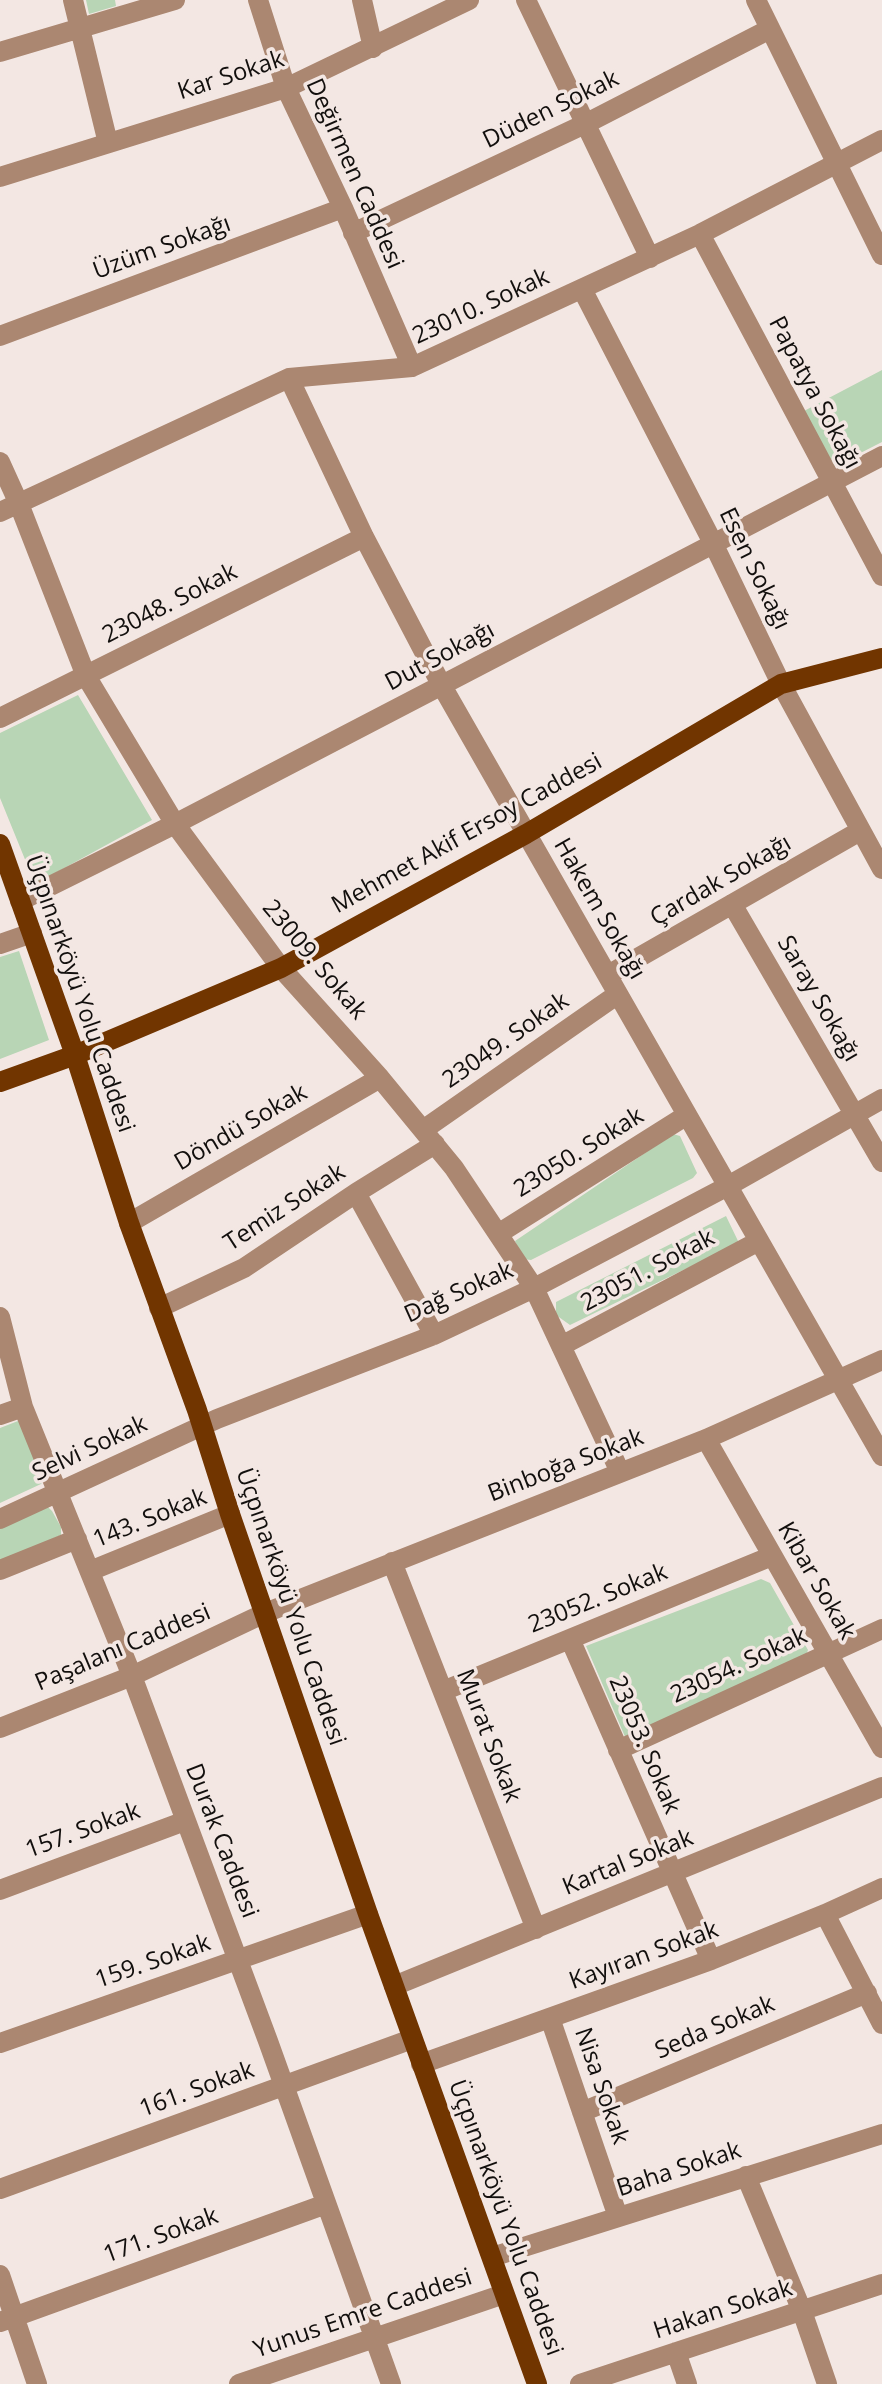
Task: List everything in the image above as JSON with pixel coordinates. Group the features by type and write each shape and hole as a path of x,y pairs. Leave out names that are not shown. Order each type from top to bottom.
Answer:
{"main road":[{"name":"Mehmet Akif Ersoy Caddesi","path":"0,1082 75,1055 281,968 526,834 781,684 882,658"},
{"name":"Üçpınarköyü Yolu Caddesi","path":"0,844 368,1914 537,2384"}],"street":[{"path":"73,0 108,143"},
{"path":"0,52 82,28 125,7 175,0"},
{"name":"Değirmen Caddesi","path":"258,0 286,88 343,208 412,367"},
{"path":"362,0 373,48"},
{"name":"Kar Sokak","path":"0,177 286,88 469,0"},
{"path":"526,0 650,258"},
{"path":"756,0 882,255"},
{"name":"Düden Sokak","path":"353,233 587,123 770,29"},
{"name":"23010. Sokak","path":"0,512 289,378 412,367 700,234 882,140"},
{"name":"Üzüm Sokağı","path":"0,336 343,208"},
{"name":"Papatya Sokağı","path":"700,234 882,576"},
{"name":"Esen Sokağı","path":"582,289 713,543 781,684 882,869"},
{"name":"Hakem Sokağı","path":"289,378 364,537 442,686 882,1456"},
{"name":"Dut Sokağı","path":"20,901 175,824 882,456"},
{"name":"23009. Sokak","path":"0,462 86,676 175,824 281,968 429,1137 498,1234 534,1288 620,1472"},
{"name":"23048. Sokak","path":"0,718 364,537"},
{"name":"Çardak Sokağı","path":"608,975 860,831"},
{"name":"Saray Sokağı","path":"732,904 882,1162"},
{"path":"0,944 32,933"},
{"name":"23049. Sokak","path":"429,1137 618,994"},
{"name":"Döndü Sokak","path":"129,1223 380,1078"},
{"name":"Dağ Sokak","path":"202,1427 434,1335 534,1288 728,1186 882,1099"},
{"name":"23050. Sokak","path":"498,1234 687,1115"},
{"name":"Temiz Sokak","path":"159,1308 244,1268 356,1193 429,1137"},
{"path":"356,1193 434,1335"},
{"name":"23051. Sokak","path":"561,1346 759,1241"},
{"name":"Durak Caddesi","path":"0,1317 23,1407 132,1676 391,2384"},
{"name":"Binboğa Sokak","path":"265,1613 706,1439 882,1360"},
{"path":"0,1415 23,1407"},
{"name":"Selvi Sokak","path":"0,1519 202,1427"},
{"name":"Kibar Sokak","path":"706,1439 882,1748"},
{"name":"143. Sokak","path":"90,1571 230,1514"},
{"path":"0,1570 77,1539"},
{"name":"23052. Sokak","path":"443,1691 772,1556"},
{"name":"Murat Sokak","path":"392,1562 536,1929"},
{"name":"Paşalanı Caddesi","path":"0,1728 132,1676 265,1613"},
{"name":"23054. Sokak","path":"618,1750 882,1629"},
{"name":"23053. Sokak","path":"570,1639 711,1960"},
{"name":"Kartal Sokak","path":"394,1986 882,1787"},
{"name":"157. Sokak","path":"0,1890 185,1821"},
{"name":"Kayıran Sokak","path":"421,2064 711,1960 882,1888"},
{"name":"159. Sokak","path":"0,2043 368,1914"},
{"path":"825,1914 882,2024"},
{"name":"Seda Sokak","path":"582,2112 867,1993"},
{"name":"Nisa Sokak","path":"550,2018 618,2217"},
{"name":"161. Sokak","path":"0,2189 412,2039"},
{"name":"Baha Sokak","path":"492,2257 882,2134"},
{"path":"746,2176 802,2311 827,2384"},
{"name":"171. Sokak","path":"7,2320 326,2204"},
{"path":"0,2275 7,2320 37,2384"},
{"name":"Hakan Sokak","path":"580,2384 882,2284"},
{"name":"Yunus Emre Caddesi","path":"239,2384 504,2294"},
{"path":"676,2352 687,2384"}],"green space":[{"path":"86,0 115,0 116,6 89,14"},
{"path":"882,370 882,442 833,467 804,411"},
{"path":"78,695 152,820 35,884 0,798 0,733"},
{"path":"19,951 49,1040 0,1059 0,957"},
{"path":"673,1134 680,1136 697,1173 693,1178 531,1260 523,1259 515,1241"},
{"path":"726,1216 739,1243 570,1325 556,1315 556,1302"},
{"path":"18,1421 43,1481 0,1503 0,1428"},
{"path":"47,1506 61,1527 61,1535 0,1562 0,1527"},
{"path":"761,1579 770,1583 808,1650 805,1658 626,1739 586,1646"}]}
